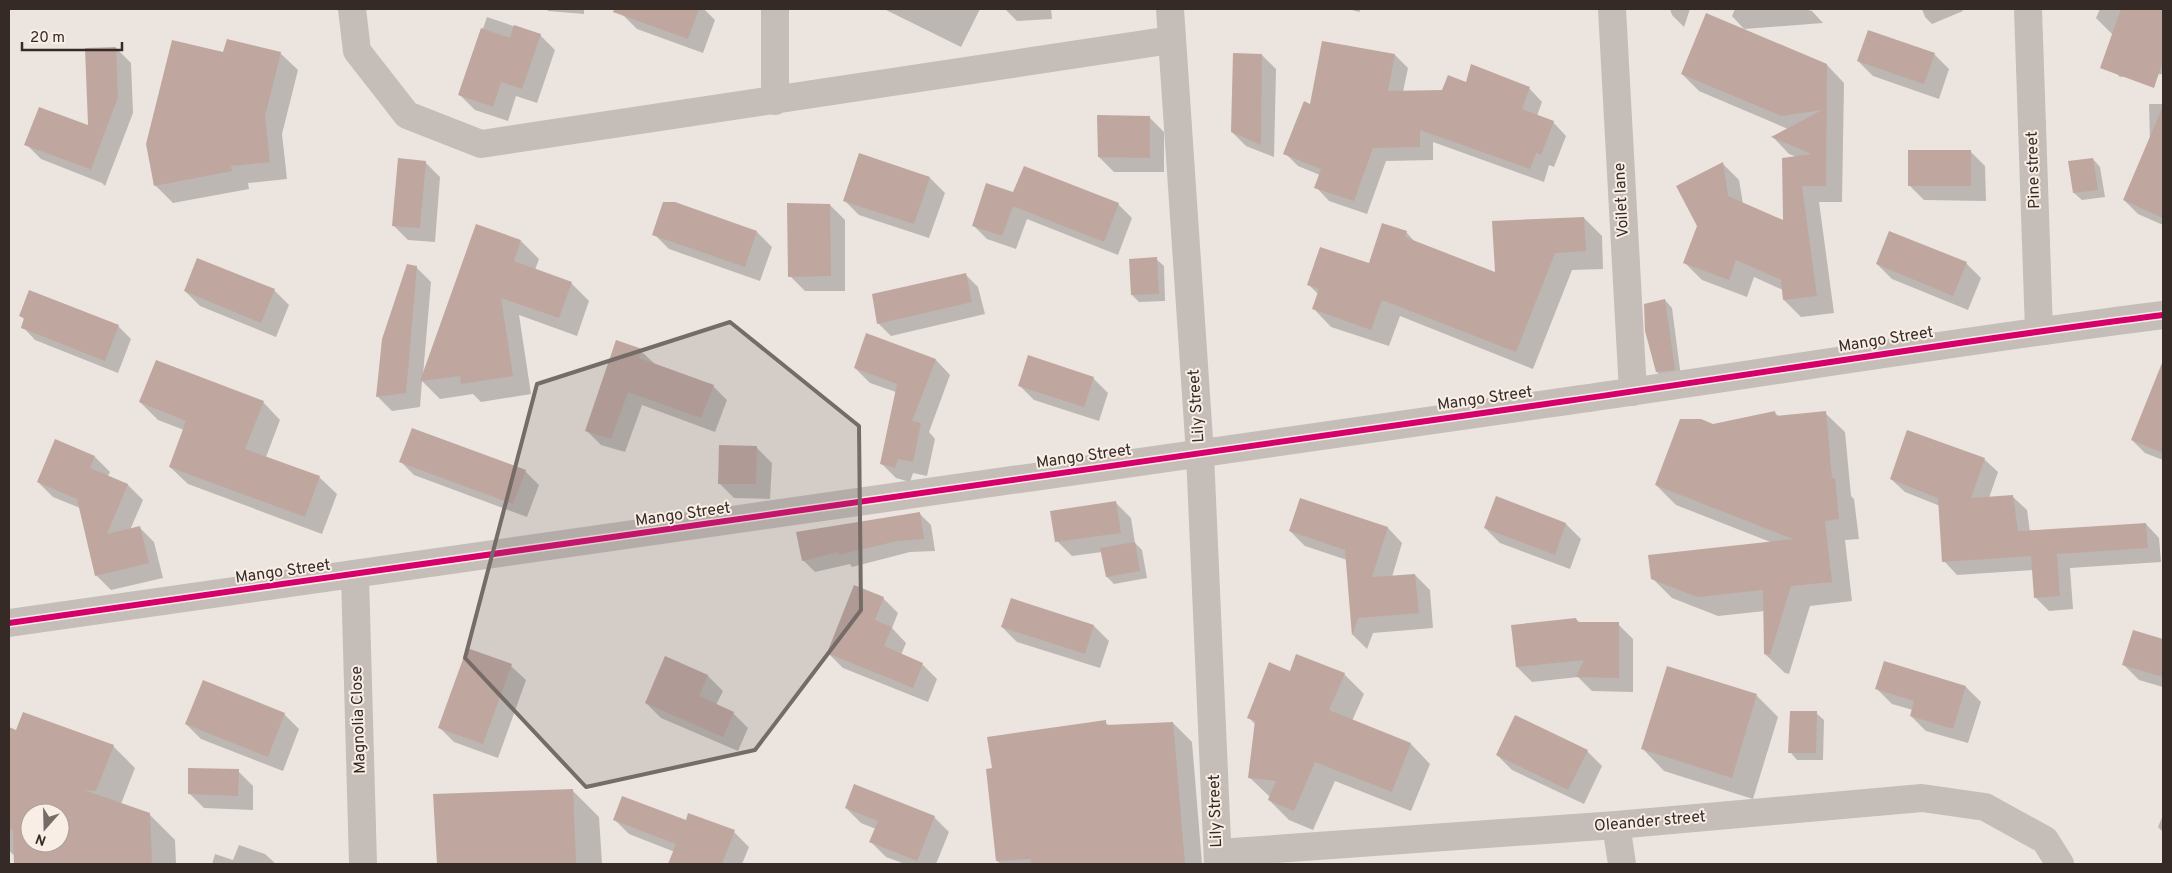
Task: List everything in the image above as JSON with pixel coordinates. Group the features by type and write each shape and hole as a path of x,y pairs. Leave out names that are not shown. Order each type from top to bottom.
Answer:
{"street":[{"path":"352,9 357,51 407,115 481,144 1171,40"},
{"path":"775,9 775,101"},
{"name":"Lily Street","path":"1170,9 1200,454 1218,859"},
{"name":"Voilet lane","path":"1612,9 1633,392"},
{"name":"Pine street","path":"2028,9 2039,331"},
{"name":"Mango Street","path":"9,623 355,576 1633,392 2039,331 2163,315"},
{"name":"Magnolia Close","path":"355,576 362,864"},
{"name":"Oleander street","path":"1218,859 1922,798 1985,806 2045,840 2060,864"},
{"path":"1616,825 1622,864"}],"highlighted area":[{"path":"730,322 859,426 861,610 755,750 586,787 465,658 537,384"}],"building":[{"path":"614,9 699,9 688,39 613,12"},
{"path":"2121,9 2163,9 2163,61 2154,88 2100,68"},
{"path":"1706,13 1827,64 1826,186 1802,186 1817,296 1783,300 1781,280 1736,260 1729,280 1683,263 1697,226 1676,186 1723,162 1728,196 1783,220 1782,158 1812,154 1771,137 1822,110 1781,116 1681,74"},
{"path":"514,25 541,34 522,89 501,82 493,107 458,95 481,28 510,38"},
{"path":"1868,30 1935,53 1924,84 1857,61"},
{"path":"227,39 281,52 265,116 270,162 231,166 232,171 154,186 146,144 172,40 223,52"},
{"path":"1322,41 1395,54 1388,91 1442,90 1448,75 1466,82 1471,64 1530,87 1522,109 1554,121 1541,155 1536,153 1530,169 1420,130 1420,147 1373,148 1354,201 1314,188 1321,169 1283,154 1304,101 1310,104"},
{"path":"116,47 118,97 90,172 90,169 24,145 39,107 88,125 85,48"},
{"path":"1233,53 1262,54 1261,145 1231,132"},
{"path":"2163,106 2163,218 2123,200"},
{"path":"1097,115 1150,116 1150,158 1098,157"},
{"path":"1908,150 1971,150 1971,186 1908,186"},
{"path":"859,153 930,177 914,224 843,201"},
{"path":"398,158 426,161 420,228 392,226"},
{"path":"2093,158 2098,190 2073,193 2068,161"},
{"path":"1024,166 1119,203 1104,242 1013,206 1002,236 972,226 986,183 1013,192"},
{"path":"663,202 675,202 757,231 745,267 652,235"},
{"path":"787,203 830,204 831,276 788,277"},
{"path":"1584,217 1586,251 1555,253 1516,352 1382,300 1371,330 1312,309 1319,289 1307,285 1320,247 1369,263 1382,223 1407,231 1405,237 1495,272 1492,221"},
{"path":"476,224 521,240 514,261 572,282 559,318 501,298 513,376 461,384 460,376 420,381"},
{"path":"1889,231 1967,262 1953,296 1876,264"},
{"path":"1157,257 1159,294 1131,295 1129,259"},
{"path":"197,258 275,289 261,323 184,291"},
{"path":"407,264 417,266 406,393 376,397 382,339"},
{"path":"966,273 972,302 877,324 872,294"},
{"path":"29,290 119,325 105,361 21,328 24,318 19,316"},
{"path":"1665,299 1675,370 1656,372 1645,331 1644,304"},
{"path":"866,333 936,359 912,421 921,423 913,462 898,459 895,468 880,464 897,384 854,368"},
{"path":"616,340 642,349 639,358 714,385 701,418 628,392 611,439 585,431"},
{"path":"1028,355 1094,377 1084,407 1018,386"},
{"path":"156,360 264,401 245,449 320,476 305,517 169,467 186,421 139,402"},
{"path":"2163,363 2163,453 2131,440"},
{"path":"1775,411 1776,416 1826,411 1832,478 1835,478 1839,519 1825,521 1832,582 1791,586 1770,655 1764,654 1763,590 1697,597 1651,579 1648,555 1793,539 1655,485 1680,419 1701,419 1713,424"},
{"path":"412,428 526,470 513,504 399,462"},
{"path":"1907,430 1985,458 1971,498 2013,495 2018,531 2146,523 2148,548 2057,554 2060,596 2034,598 2031,556 1942,562 1938,498 1890,479"},
{"path":"55,439 95,456 90,468 128,484 107,534 140,526 149,563 95,576 77,499 37,482"},
{"path":"719,445 757,446 756,484 718,484"},
{"path":"1496,496 1566,523 1555,555 1484,528"},
{"path":"1300,498 1388,527 1372,577 1415,574 1419,613 1358,618 1352,636 1345,550 1289,531"},
{"path":"1116,501 1121,533 1055,542 1050,511"},
{"path":"920,512 924,539 897,541 839,555 839,552 802,561 796,532"},
{"path":"1135,542 1140,571 1106,577 1100,548"},
{"path":"854,585 884,597 875,620 892,627 884,646 923,663 913,688 827,653"},
{"path":"1011,598 1094,625 1085,654 1001,627"},
{"path":"1576,618 1577,622 1619,622 1619,678 1576,677 1584,660 1516,667 1511,625"},
{"path":"2133,630 2163,639 2163,677 2122,665"},
{"path":"467,648 512,664 483,744 438,728"},
{"path":"1296,654 1345,673 1329,710 1411,743 1392,792 1315,762 1294,811 1268,800 1276,781 1248,778 1255,721 1247,718 1269,662 1290,671"},
{"path":"665,656 708,675 699,696 734,712 723,737 645,703"},
{"path":"1884,661 1966,686 1953,729 1910,716 1914,701 1875,689"},
{"path":"1667,666 1757,694 1732,778 1641,749"},
{"path":"203,680 285,713 268,757 185,724"},
{"path":"1790,711 1817,711 1816,753 1788,753"},
{"path":"23,712 114,745 96,791 84,790 150,813 152,864 14,864 13,829 9,830 9,727 16,730"},
{"path":"1515,715 1588,750 1568,790 1496,755"},
{"path":"1106,720 1106,725 1173,722 1185,864 1031,864 1031,859 996,861 986,769 992,768 987,737"},
{"path":"188,768 239,769 238,796 188,794"},
{"path":"854,784 935,816 917,861 869,842 878,821 845,808"},
{"path":"573,789 576,864 437,864 433,794"},
{"path":"622,796 686,820 688,813 735,830 722,864 668,864 676,844 613,820"}],"cycle path":[{"path":"9,623 586,543 2163,315"}]}
